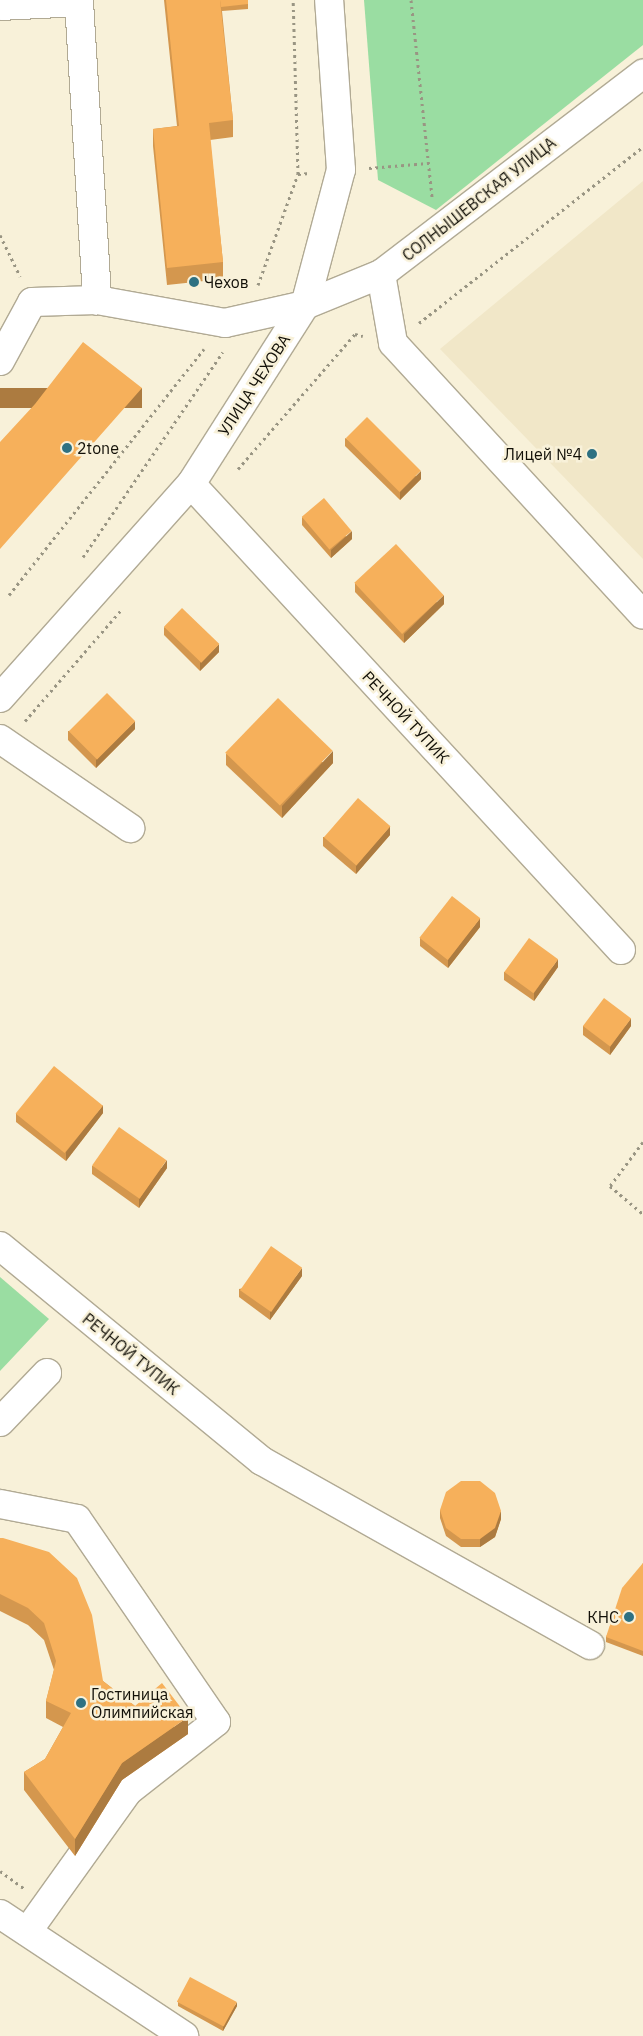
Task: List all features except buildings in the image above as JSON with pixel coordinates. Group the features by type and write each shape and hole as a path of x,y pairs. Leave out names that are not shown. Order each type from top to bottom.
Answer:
{"street":[{"name":"УЛИЦА ЧЕХОВА","path":"0,698 190,484 304,305 341,170 329,0"},
{"path":"0,6 78,2 97,300"},
{"name":"СОЛНЫШЕВСКАЯ УЛИЦА","path":"225,323 304,305 381,274 643,74"},
{"path":"381,274 393,343 643,616"},
{"path":"0,361 32,302 97,300 225,323"},
{"name":"РЕЧНОЙ ТУПИК","path":"190,484 621,950"},
{"path":"0,739 130,828"},
{"name":"РЕЧНОЙ ТУПИК","path":"0,1246 262,1461 590,1645"},
{"path":"0,1422 47,1372"},
{"path":"0,1504 77,1519 216,1722 128,1791 27,1932"},
{"path":"0,1914 184,2036"}],"path":[{"path":"411,0 435,232"},
{"path":"355,334 393,343 643,147"},
{"path":"0,235 32,302"},
{"path":"10,595 225,323"},
{"path":"643,1142 610,1186 643,1214"}],"shaded area":[{"name":"Лицей №4","path":"643,181 643,559 440,349"}],"green space":[{"path":"364,0 643,0 643,45 436,210 378,180"},
{"path":"0,1277 49,1319 0,1371"}],"place":[{"name":"Чехов","path":"194,282"},
{"name":"2tone","path":"67,448"},
{"name":"Лицей №4","path":"592,454"},
{"name":"КНС","path":"629,1617"},
{"name":"Гостиница Олимпийская","path":"81,1703"}]}
